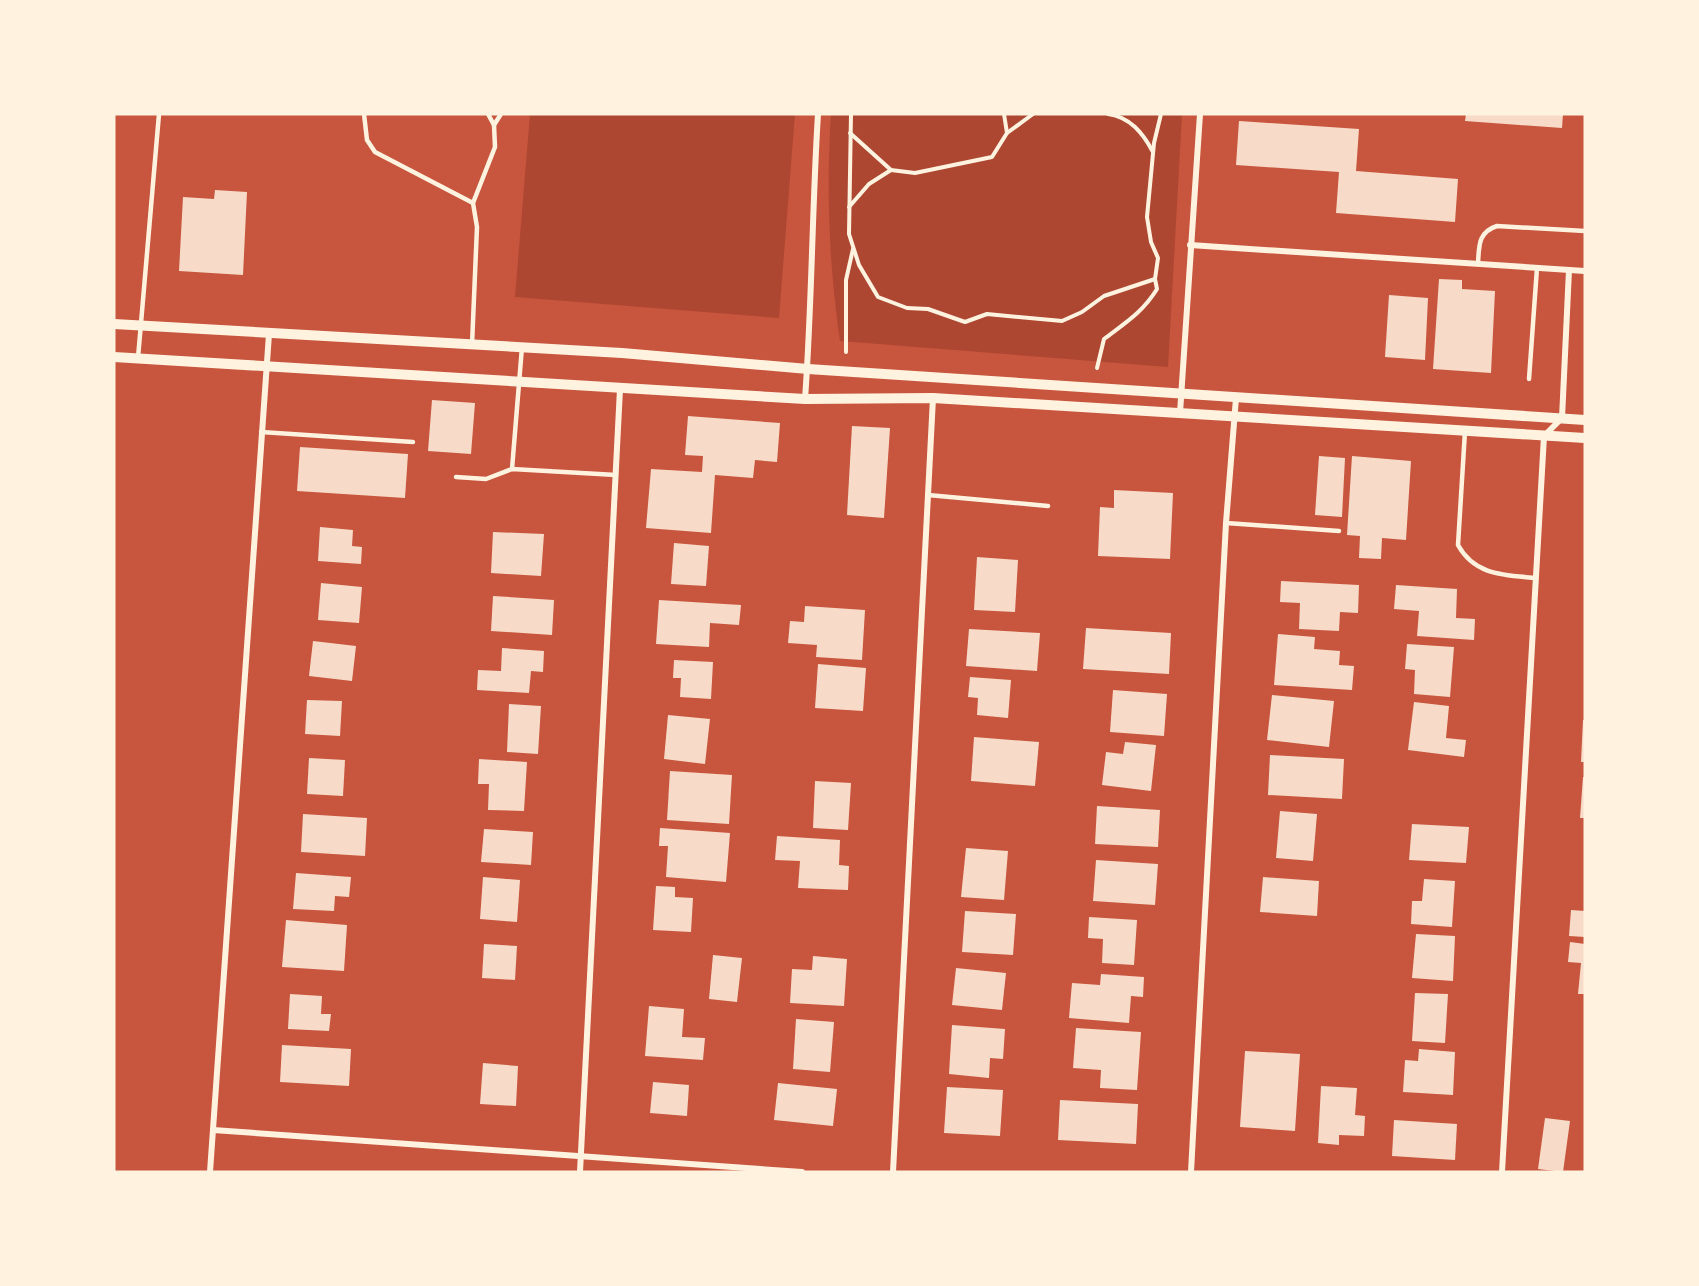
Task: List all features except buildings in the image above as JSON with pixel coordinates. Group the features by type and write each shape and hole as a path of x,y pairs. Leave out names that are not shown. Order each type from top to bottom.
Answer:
{"street":[{"path":"805,399 813,296 811,213 818,114"},
{"path":"1180,413 1200,114"},
{"path":"1190,245 1585,271"},
{"path":"1502,1172 1544,435 1562,418 1569,270"},
{"path":"114,324 622,353 808,369 1585,420"},
{"path":"210,1172 269,334"},
{"path":"114,357 620,389 805,399 933,398 1585,438"},
{"path":"580,1172 620,389"},
{"path":"893,1172 933,398"},
{"path":"1191,1172 1226,523 1236,398"},
{"path":"213,1130 802,1172"}],"lane":[{"path":"138,358 159,114"},
{"path":"364,114 367,140 375,152 474,203"},
{"path":"472,345 477,227 474,203 495,147 494,125 488,114"},
{"path":"494,125 501,114"},
{"path":"1478,264 1480,238 1487,229 1497,226 1585,231"},
{"path":"1529,379 1537,268"},
{"path":"512,469 522,347"},
{"path":"1465,431 1458,545 1464,557 1491,574 1536,578"},
{"path":"261,432 413,442"},
{"path":"456,477 486,479 512,469 616,476"},
{"path":"928,495 1048,506"},
{"path":"1226,523 1339,531"}],"path":[{"path":"851,114 849,234 859,265 878,297 907,308 928,309 965,322 987,314 1062,321 1082,312 1104,297 1155,279"},
{"path":"1004,114 1007,133"},
{"path":"850,133 891,170 915,173 992,157 1007,133 1033,114"},
{"path":"1108,114 1124,114"},
{"path":"1097,368 1104,339 1138,316 1157,289 1155,279 1158,258 1151,242 1148,217 1153,152 1161,114"},
{"path":"1116,115 1142,131 1153,152"},
{"path":"848,207 869,184 891,170"},
{"path":"846,352 846,280 854,248"}],"shaded area":[{"path":"530,114 795,114 779,318 515,297"},
{"path":"831,114 1182,114 1168,367 840,341 833,284 830,228"}]}
